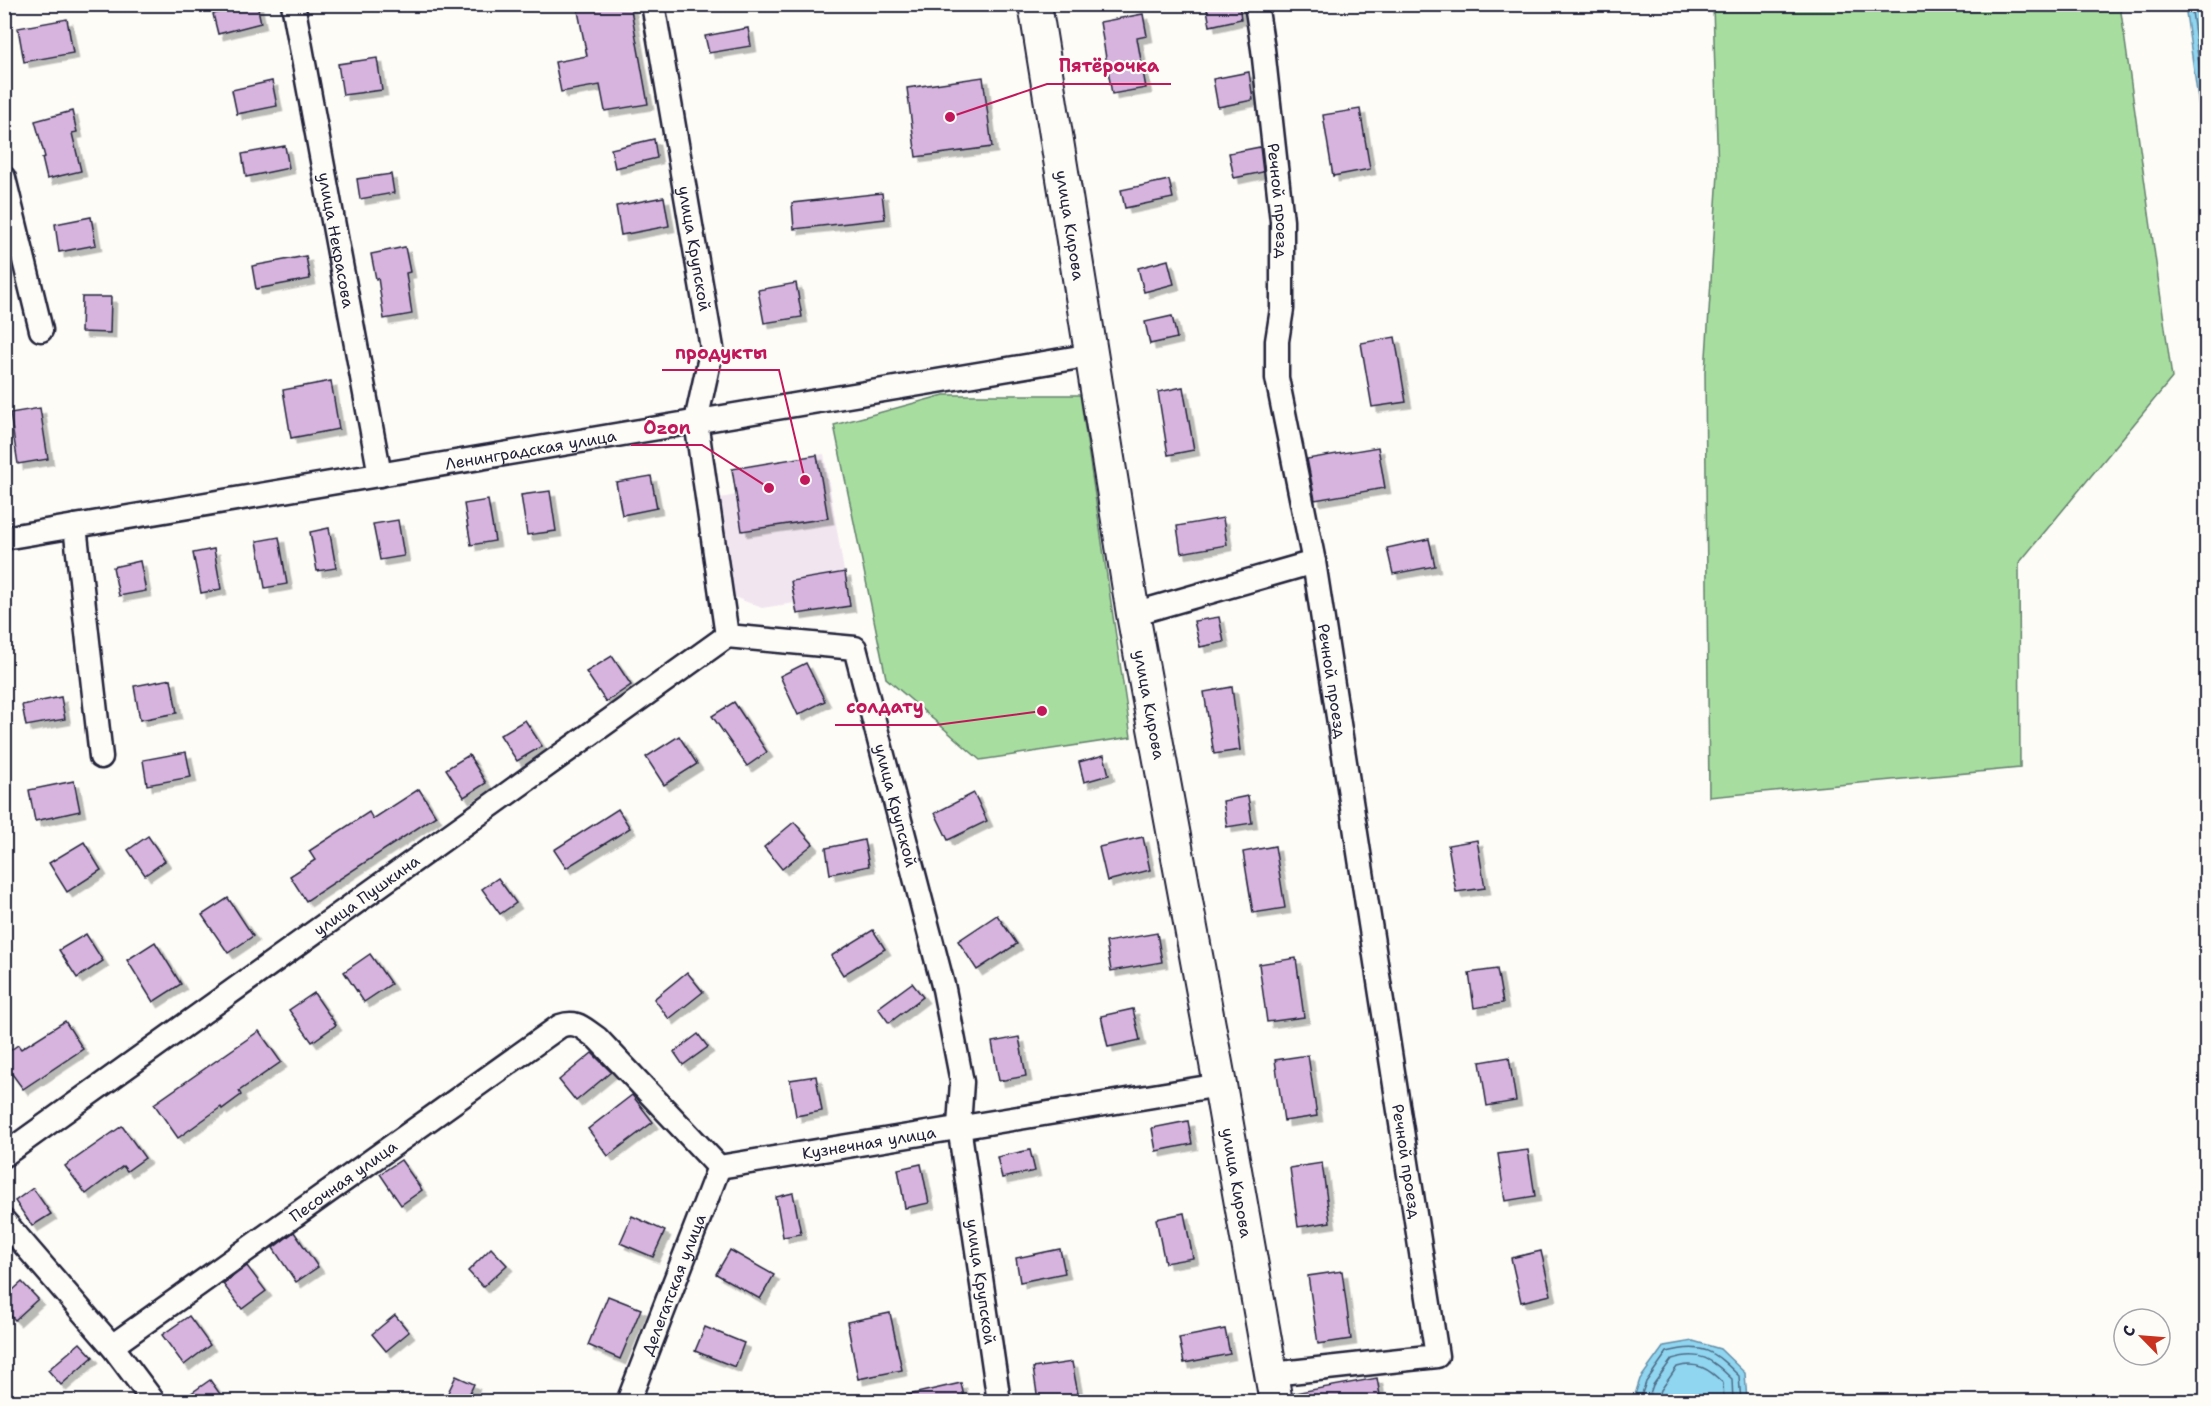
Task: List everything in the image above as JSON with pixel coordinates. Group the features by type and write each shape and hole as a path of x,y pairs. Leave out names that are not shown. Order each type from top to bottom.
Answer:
{"street":[{"name":"улица Некрасова","path":"293,4 380,475"},
{"name":"улица Крупской","path":"653,4 712,348 696,421 728,636 855,648 944,989 962,1082 959,1126 999,1401"},
{"name":"улица Кирова","path":"1035,4 1133,614 1274,1388"},
{"name":"Речной проезд","path":"1256,4 1282,221 1282,309 1277,341 1277,378 1314,562 1437,1356 1274,1388"},
{"path":"4,178 41,330"},
{"name":"Ленинградская улица","path":"4,538 1092,355"},
{"path":"75,526 101,757"},
{"path":"1133,614 1314,562"},
{"name":"улица Пушкина","path":"4,1155 728,636"},
{"name":"Песочная улица","path":"112,1346 560,1026 576,1023 597,1038 719,1167"},
{"name":"Кузнечная улица","path":"719,1167 1220,1085"},
{"name":"Делегатская улица","path":"628,1401 719,1167"},
{"path":"4,1221 112,1346 154,1401"}],"shaded area":[{"path":"824,454 850,606 797,614 795,603 762,608 734,597 715,499 736,495 732,469"}],"green space":[{"path":"1713,5 2120,5 2172,378 2019,563 2020,768 1709,797 1705,372 1718,174"},
{"path":"944,395 1080,395 1131,737 980,760 886,678 834,425"}],"water":[{"path":"2185,5 2206,5 2206,158"},
{"path":"1693,1341 1720,1349 1745,1373 1747,1401 1633,1401 1640,1379 1664,1346"}],"building":[{"path":"257,4 261,23 218,34 213,14"},
{"path":"630,4 648,104 605,111 600,85 561,92 555,62 587,56 577,6"},
{"path":"1206,4 1239,4 1241,19 1210,26"},
{"path":"1143,14 1147,36 1137,38 1146,88 1112,94 1100,22"},
{"path":"67,19 73,53 24,62 18,28"},
{"path":"748,28 751,46 709,53 705,36"},
{"path":"377,58 382,90 343,95 338,64"},
{"path":"1249,72 1253,100 1218,107 1213,79"},
{"path":"983,77 992,147 916,157 907,88"},
{"path":"272,81 277,106 237,114 232,90"},
{"path":"1360,109 1370,169 1333,176 1323,115"},
{"path":"72,111 77,132 72,133 81,171 47,179 42,158 45,157 35,121"},
{"path":"654,139 657,158 615,168 611,149"},
{"path":"285,146 289,168 246,177 242,154"},
{"path":"1260,147 1263,172 1234,178 1229,153"},
{"path":"391,174 394,193 360,199 357,179"},
{"path":"1169,180 1173,198 1125,208 1121,190"},
{"path":"882,193 885,219 794,229 792,203"},
{"path":"664,197 669,226 621,235 616,206"},
{"path":"91,217 96,245 59,252 55,224"},
{"path":"405,247 410,272 406,273 412,314 384,319 378,278 376,279 371,254"},
{"path":"306,256 310,279 256,289 252,266"},
{"path":"1168,260 1174,284 1144,292 1138,268"},
{"path":"796,283 802,317 764,323 758,290"},
{"path":"82,297 111,297 110,333 81,332"},
{"path":"1172,316 1177,338 1150,344 1145,322"},
{"path":"1395,337 1406,402 1372,407 1361,343"},
{"path":"331,381 339,429 291,438 283,390"},
{"path":"1183,387 1194,450 1168,455 1158,392"},
{"path":"40,408 48,459 18,464 10,413"},
{"path":"1378,447 1385,488 1315,500 1307,459"},
{"path":"817,455 828,518 742,531 732,469"},
{"path":"651,476 657,508 622,515 616,482"},
{"path":"550,491 556,531 527,535 521,495"},
{"path":"488,500 495,541 471,545 464,504"},
{"path":"1223,518 1227,545 1181,553 1177,526"},
{"path":"398,520 404,556 380,560 373,524"},
{"path":"329,528 336,568 317,571 310,532"},
{"path":"279,537 287,584 265,588 257,541"},
{"path":"1429,539 1435,566 1393,574 1387,548"},
{"path":"214,549 221,589 201,593 193,553"},
{"path":"140,561 146,591 119,596 113,567"},
{"path":"845,572 850,606 797,614 791,581"},
{"path":"1219,617 1224,642 1200,647 1194,621"},
{"path":"612,656 631,685 606,702 586,672"},
{"path":"806,663 825,701 798,715 780,676"},
{"path":"171,679 177,713 140,720 134,686"},
{"path":"1232,687 1240,750 1214,754 1204,692"},
{"path":"61,697 65,719 26,726 22,705"},
{"path":"734,702 767,752 747,766 712,716"},
{"path":"525,720 542,746 517,761 500,735"},
{"path":"679,736 697,764 664,785 646,757"},
{"path":"186,752 191,777 147,785 143,760"},
{"path":"469,755 486,783 464,797 446,769"},
{"path":"1104,755 1109,775 1084,782 1079,762"},
{"path":"74,781 80,811 35,821 29,790"},
{"path":"419,789 436,816 306,901 290,876 315,860 309,851 369,812 373,819"},
{"path":"974,793 987,821 948,840 935,813"},
{"path":"1248,796 1252,823 1227,827 1223,801"},
{"path":"618,809 630,828 566,868 554,850"},
{"path":"794,822 813,844 782,869 764,847"},
{"path":"148,836 165,861 145,875 128,850"},
{"path":"1143,837 1150,870 1107,881 1099,847"},
{"path":"864,840 869,866 830,874 826,848"},
{"path":"1477,840 1485,888 1456,892 1448,845"},
{"path":"84,842 101,870 67,892 49,863"},
{"path":"1275,846 1285,908 1253,913 1243,852"},
{"path":"498,878 516,903 500,914 482,889"},
{"path":"228,898 253,936 228,953 202,915"},
{"path":"997,915 1017,944 977,970 958,941"},
{"path":"873,930 885,949 843,975 831,956"},
{"path":"1157,933 1162,962 1111,971 1106,942"},
{"path":"86,934 103,961 77,978 59,950"},
{"path":"155,942 181,984 153,1002 127,960"},
{"path":"370,954 391,984 364,1002 344,972"},
{"path":"1296,958 1304,1017 1267,1022 1259,964"},
{"path":"1497,969 1503,1003 1474,1008 1469,973"},
{"path":"687,972 703,992 669,1019 654,999"},
{"path":"912,983 923,997 889,1023 878,1008"},
{"path":"314,993 336,1025 312,1042 289,1010"},
{"path":"1133,1009 1140,1040 1108,1047 1101,1016"},
{"path":"65,1021 83,1049 23,1089 4,1063 4,1055 18,1045 21,1049"},
{"path":"259,1031 281,1062 239,1091 241,1095 178,1138 154,1104"},
{"path":"698,1034 708,1047 683,1065 674,1052"},
{"path":"1019,1037 1026,1076 999,1081 992,1042"},
{"path":"592,1053 611,1072 576,1101 559,1080"},
{"path":"1308,1055 1317,1116 1284,1121 1275,1060"},
{"path":"1509,1057 1516,1101 1487,1106 1480,1062"},
{"path":"816,1076 822,1111 796,1116 790,1080"},
{"path":"632,1095 653,1122 608,1156 588,1129"},
{"path":"1188,1121 1192,1144 1156,1151 1152,1128"},
{"path":"122,1126 145,1158 127,1171 123,1166 86,1194 65,1166"},
{"path":"1030,1150 1035,1171 1002,1178 997,1157"},
{"path":"1528,1150 1535,1196 1505,1201 1498,1154"},
{"path":"401,1160 422,1190 401,1205 380,1174"},
{"path":"1322,1163 1330,1222 1298,1227 1290,1168"},
{"path":"921,1164 929,1203 905,1208 898,1169"},
{"path":"33,1188 51,1214 32,1226 15,1201"},
{"path":"793,1193 801,1234 783,1237 776,1197"},
{"path":"1184,1213 1193,1258 1165,1263 1156,1219"},
{"path":"632,1216 665,1231 653,1257 620,1243"},
{"path":"294,1232 318,1267 296,1282 273,1248"},
{"path":"491,1248 507,1265 483,1287 468,1271"},
{"path":"1060,1249 1065,1273 1020,1282 1016,1258"},
{"path":"730,1250 774,1275 760,1299 716,1274"},
{"path":"1541,1251 1551,1295 1521,1302 1511,1258"},
{"path":"247,1266 266,1291 242,1309 223,1284"},
{"path":"1342,1271 1351,1339 1318,1344 1308,1276"},
{"path":"22,1282 38,1299 15,1320 4,1309 4,1298"},
{"path":"608,1296 641,1309 620,1359 588,1345"},
{"path":"890,1313 902,1370 858,1379 847,1322"},
{"path":"395,1315 409,1332 386,1351 372,1334"},
{"path":"189,1316 210,1345 184,1365 162,1335"},
{"path":"705,1327 744,1343 735,1367 695,1351"},
{"path":"1225,1329 1230,1354 1184,1363 1179,1338"},
{"path":"80,1343 93,1357 61,1385 48,1370"},
{"path":"1072,1362 1078,1394 1038,1400 1033,1368"},
{"path":"456,1376 474,1384 466,1401 444,1401"},
{"path":"1377,1378 1381,1401 1295,1401 1294,1393"},
{"path":"210,1380 225,1401 180,1401"},
{"path":"961,1383 965,1401 909,1401 908,1395"}],"place":[{"name":"Пятёрочка","path":"950,117"},
{"name":"продукты","path":"805,480"},
{"name":"Ozon","path":"769,488"},
{"name":"солдату","path":"1042,711"}]}
